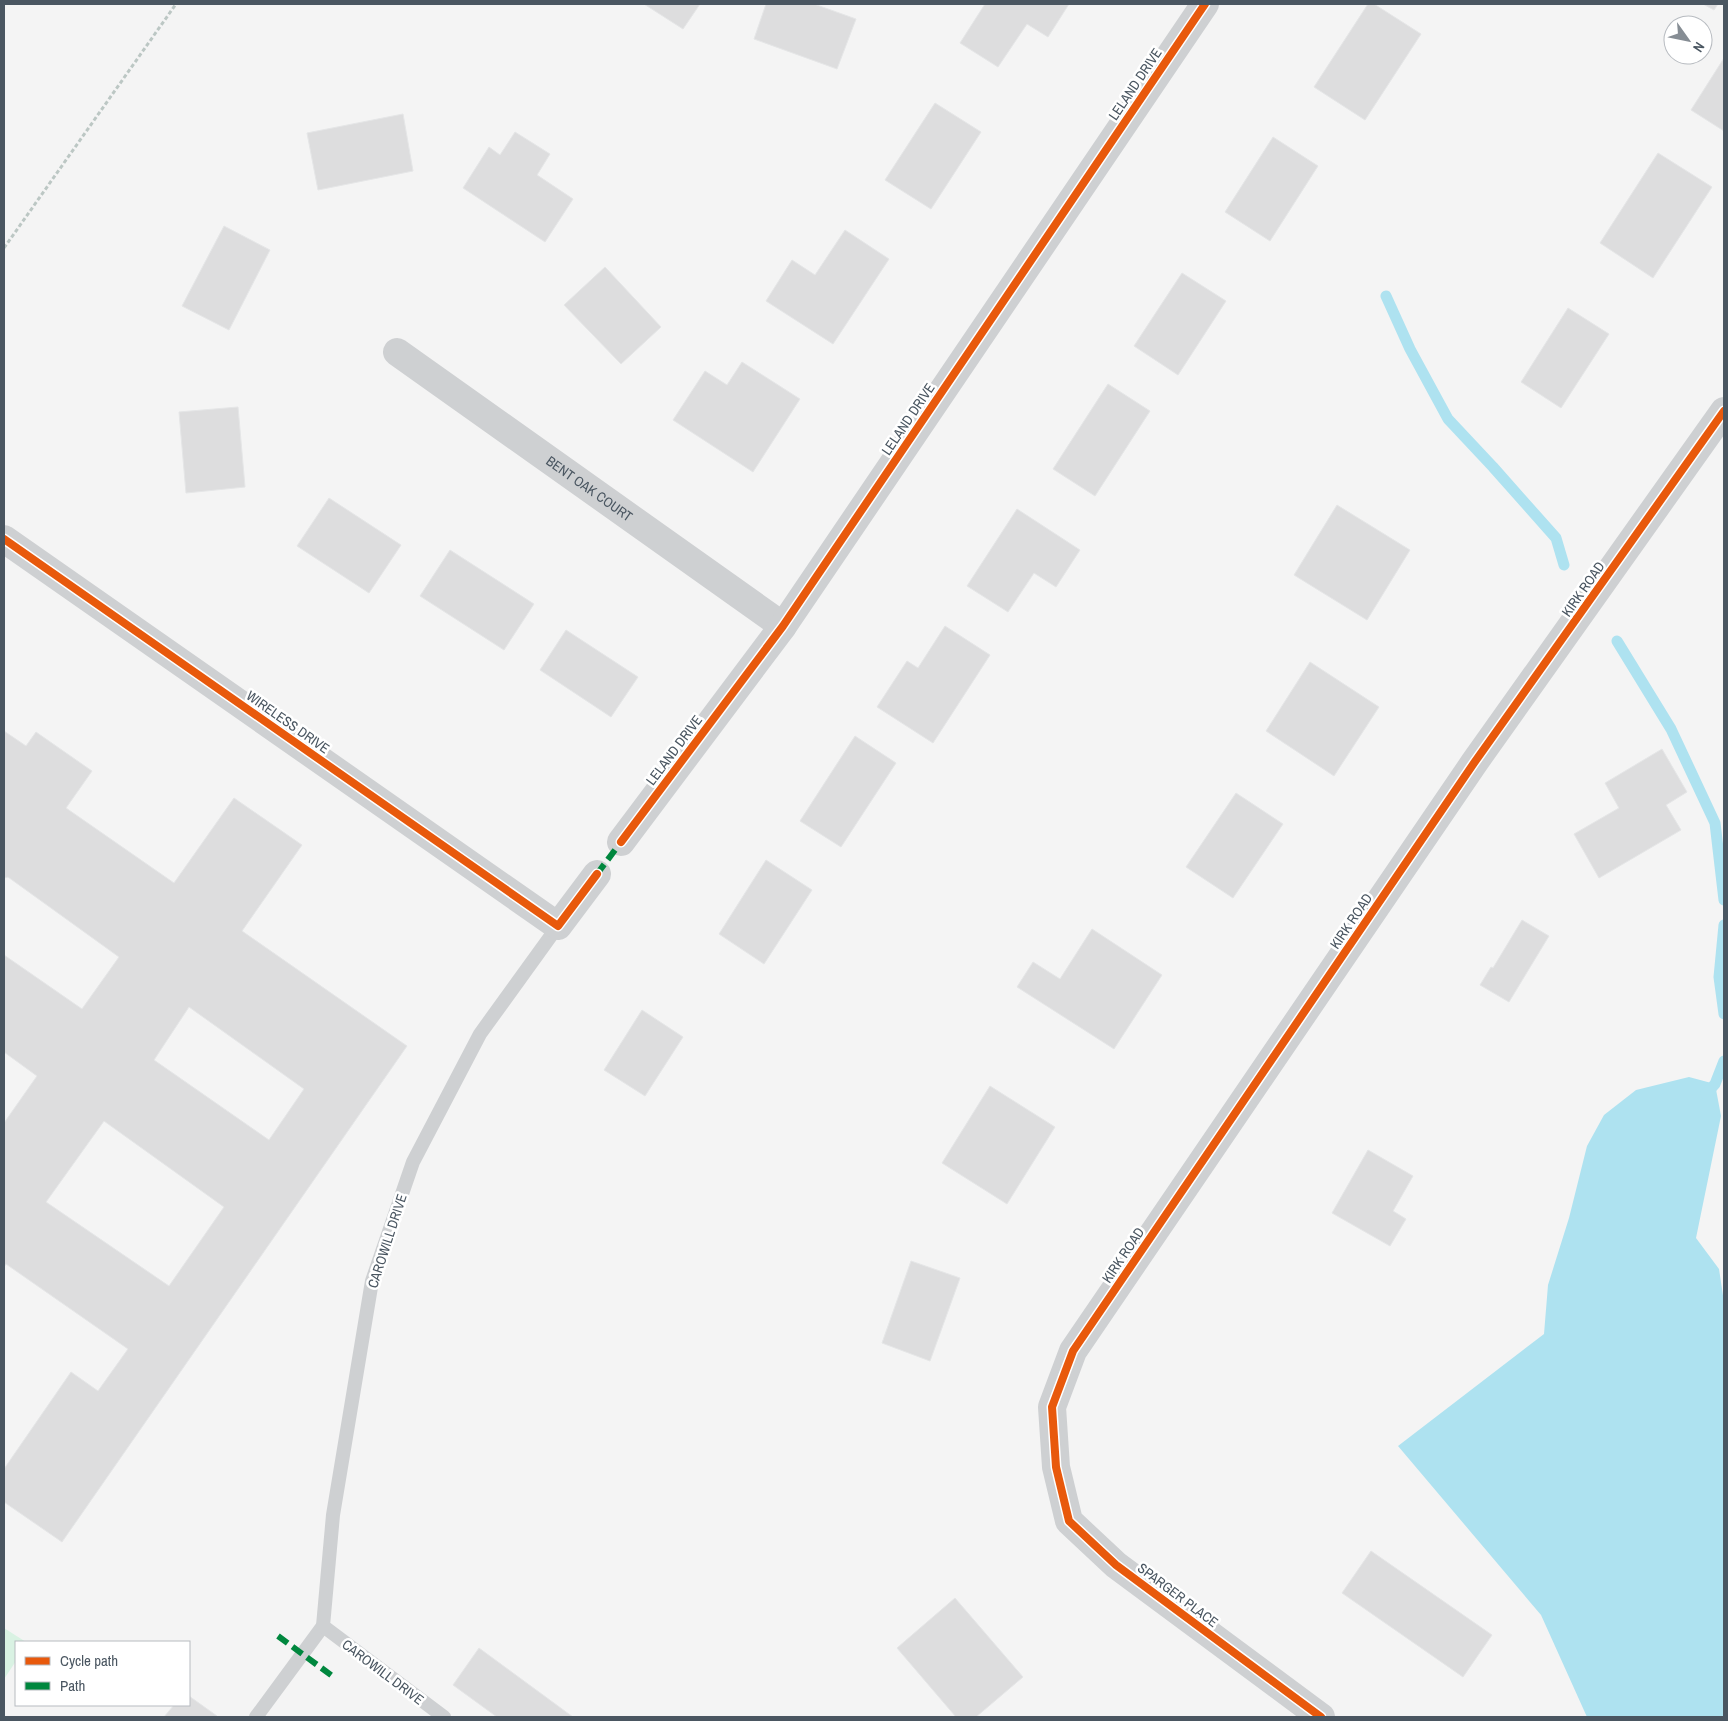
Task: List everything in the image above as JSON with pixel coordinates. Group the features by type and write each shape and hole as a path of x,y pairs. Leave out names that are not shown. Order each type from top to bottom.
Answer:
{"street":[{"name":"LELAND DRIVE","path":"621,842 783,626 1205,4"},
{"name":"BENT OAK COURT","path":"397,352 783,626"},
{"name":"KIRK ROAD","path":"1056,1467 1052,1407 1073,1351 1474,763 1724,411"},
{"name":"WIRELESS DRIVE","path":"4,539 558,926"},
{"path":"558,926 598,874"},
{"name":"SPARGER PLACE","path":"1056,1467 1068,1521 1116,1565 1320,1717"}],"lane":[{"name":"CAROWILL DRIVE","path":"444,1717 323,1626 333,1515 372,1281 413,1162 480,1034 558,926"},
{"path":"256,1717 323,1626"}],"path":[{"path":"4,248 176,4"}],"green space":[{"path":"4,1628 24,1641 15,1641 15,1662 4,1679"}],"water":[{"path":"1689,1077 1715,1084 1721,1116 1696,1238 1719,1269 1724,1302 1724,1717 1587,1717 1541,1615 1398,1446 1544,1334 1548,1285 1569,1218 1587,1146 1604,1115 1636,1090"}],"building":[{"path":"644,4 700,4 683,29"},
{"path":"766,4 814,4 856,19 837,69 754,39"},
{"path":"985,4 1069,4 1048,37 1027,24 998,67 960,43"},
{"path":"1368,4 1374,4 1421,34 1365,120 1314,87"},
{"path":"1703,4 1718,4 1714,10"},
{"path":"1724,58 1724,131 1691,110"},
{"path":"935,103 981,132 931,209 885,180"},
{"path":"403,114 413,171 318,190 307,133"},
{"path":"515,132 550,154 537,175 573,199 545,242 463,188 489,147 500,155"},
{"path":"1273,137 1318,166 1270,241 1225,212"},
{"path":"1658,153 1712,187 1653,278 1600,243"},
{"path":"224,226 270,250 229,330 182,306"},
{"path":"845,230 889,259 833,344 766,301 792,260 815,275"},
{"path":"605,267 661,327 621,364 564,305"},
{"path":"1182,273 1226,301 1178,375 1134,346"},
{"path":"1568,308 1609,334 1561,408 1521,382"},
{"path":"742,362 800,399 753,472 673,420 705,371 727,385"},
{"path":"1108,384 1150,411 1095,496 1053,469"},
{"path":"238,407 245,487 186,493 179,412"},
{"path":"329,498 401,545 369,593 297,546"},
{"path":"1337,505 1410,550 1367,620 1294,575"},
{"path":"1017,509 1080,550 1056,587 1034,573 1008,612 967,586"},
{"path":"450,550 534,604 504,650 420,596"},
{"path":"945,626 990,655 933,743 877,707 907,661 918,668"},
{"path":"566,630 638,677 611,717 540,670"},
{"path":"1310,662 1379,707 1334,776 1266,731"},
{"path":"4,731 26,746 36,732 92,771 66,808 174,883 234,798 302,845 242,931 407,1046 62,1542 4,1502 4,1469 71,1372 98,1391 128,1349 6,1264 4,1267 4,1123 37,1076 4,1052 4,955 82,1009 119,957 8,877 4,878","holes":["189,1007 304,1089 269,1140 154,1060","104,1121 224,1207 169,1286 46,1202"]},
{"path":"855,736 896,763 841,847 800,821"},
{"path":"1662,749 1687,792 1666,805 1681,830 1599,878 1574,834 1619,808 1605,783"},
{"path":"1236,793 1283,824 1233,898 1186,867"},
{"path":"766,860 812,890 764,964 719,934"},
{"path":"1522,920 1549,936 1509,1002 1480,985 1491,967 1493,968"},
{"path":"1092,929 1162,975 1114,1049 1017,987 1033,962 1060,979"},
{"path":"642,1010 683,1037 645,1096 604,1070"},
{"path":"990,1086 1055,1127 1007,1204 942,1163"},
{"path":"1368,1150 1413,1176 1393,1211 1406,1219 1390,1246 1332,1213"},
{"path":"911,1261 960,1278 930,1361 882,1343"},
{"path":"1371,1551 1492,1635 1463,1677 1342,1593"},
{"path":"955,1598 1023,1677 976,1717 956,1717 897,1648"},
{"path":"479,1648 573,1717 497,1717 453,1685"},
{"path":"190,1697 217,1716 216,1717 164,1717 173,1706 190,1706"}],"waterway":[{"path":"1386,296 1410,349 1448,419 1556,538 1564,565"},
{"path":"1617,641 1671,729 1715,823 1724,900"},
{"path":"1724,925 1719,977 1724,1014"},
{"path":"1706,1094 1715,1084 1724,1061"}],"marked path":[{"path":"597,874 621,842"},
{"path":"278,1636 335,1678"}],"cycle path":[{"path":"621,842 783,626 1205,4"},
{"path":"1321,1717 1116,1565 1069,1521 1056,1467 1052,1407 1073,1351 1474,763 1724,411"},
{"path":"4,539 558,926 597,874"}]}
